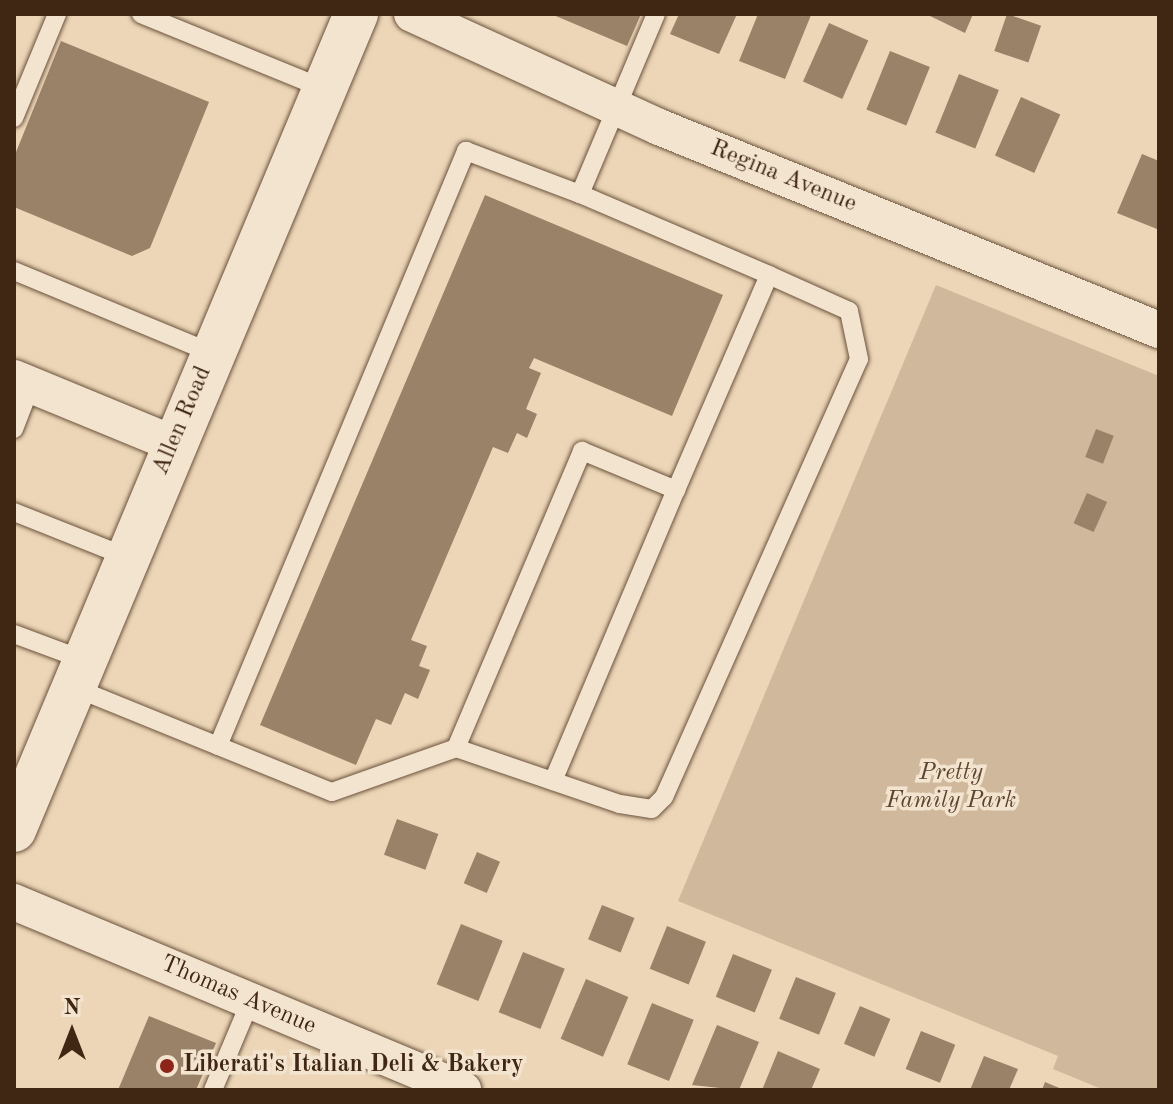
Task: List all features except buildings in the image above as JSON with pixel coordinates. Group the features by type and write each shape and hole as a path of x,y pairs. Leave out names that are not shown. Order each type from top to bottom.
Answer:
{"main road":[{"name":"Allen Road","path":"14,830 34,764 79,674 356,14"}],"street":[{"name":"Regina Avenue","path":"412,14 617,107 1159,330"},
{"path":"23,381 174,444"},
{"name":"Thomas Avenue","path":"14,902 463,1090"}],"lane":[{"path":"14,118 57,14"},
{"path":"141,14 325,89"},
{"path":"580,194 656,14"},
{"path":"14,634 79,674 218,746 332,792 456,748 553,781 652,809 664,797 859,359 849,311 580,194 466,151 218,746"},
{"path":"14,271 212,353"},
{"path":"553,781 769,275"},
{"path":"14,429 23,381"},
{"path":"456,748 582,451 676,490"},
{"path":"14,512 127,557"},
{"path":"213,1090 250,1002"}],"green space":[{"name":"Pretty Family Park","path":"936,285 1159,376 1159,1090 1104,1090 1053,1069 1058,1056 678,901"}],"place":[{"name":"Liberati's Italian Deli & Bakery","path":"167,1066"}]}
